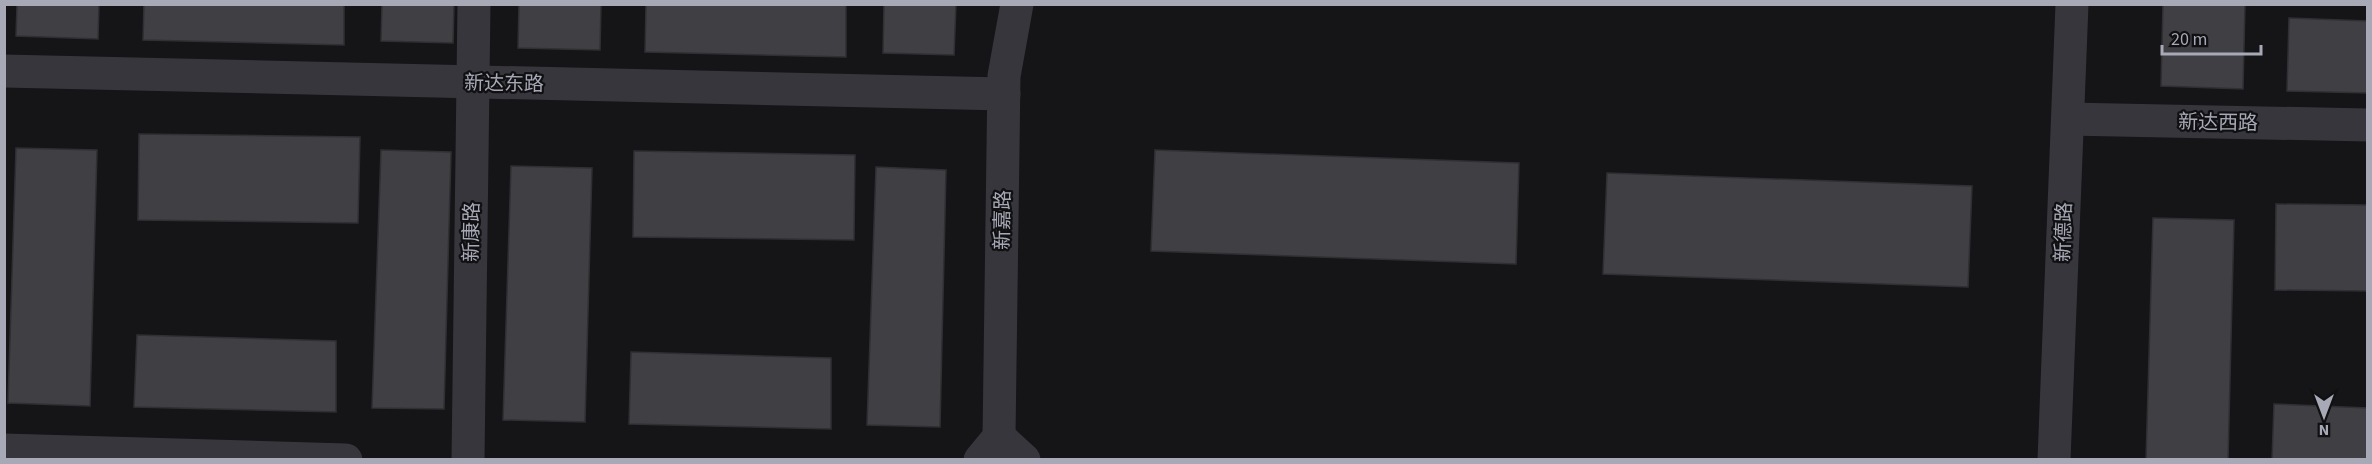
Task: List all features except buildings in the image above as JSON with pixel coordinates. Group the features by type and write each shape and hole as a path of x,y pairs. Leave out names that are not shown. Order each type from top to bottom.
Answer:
{"street":[{"name":"新康路","path":"468,459 474,4"},
{"name":"新嘉路","path":"1017,4 1004,76 990,448 1024,459"},
{"name":"新德路","path":"2055,459 2072,4"},
{"name":"新达东路","path":"4,71 1004,94"},
{"name":"新达西路","path":"2067,118 2367,125"},
{"path":"4,450 346,459"}]}
